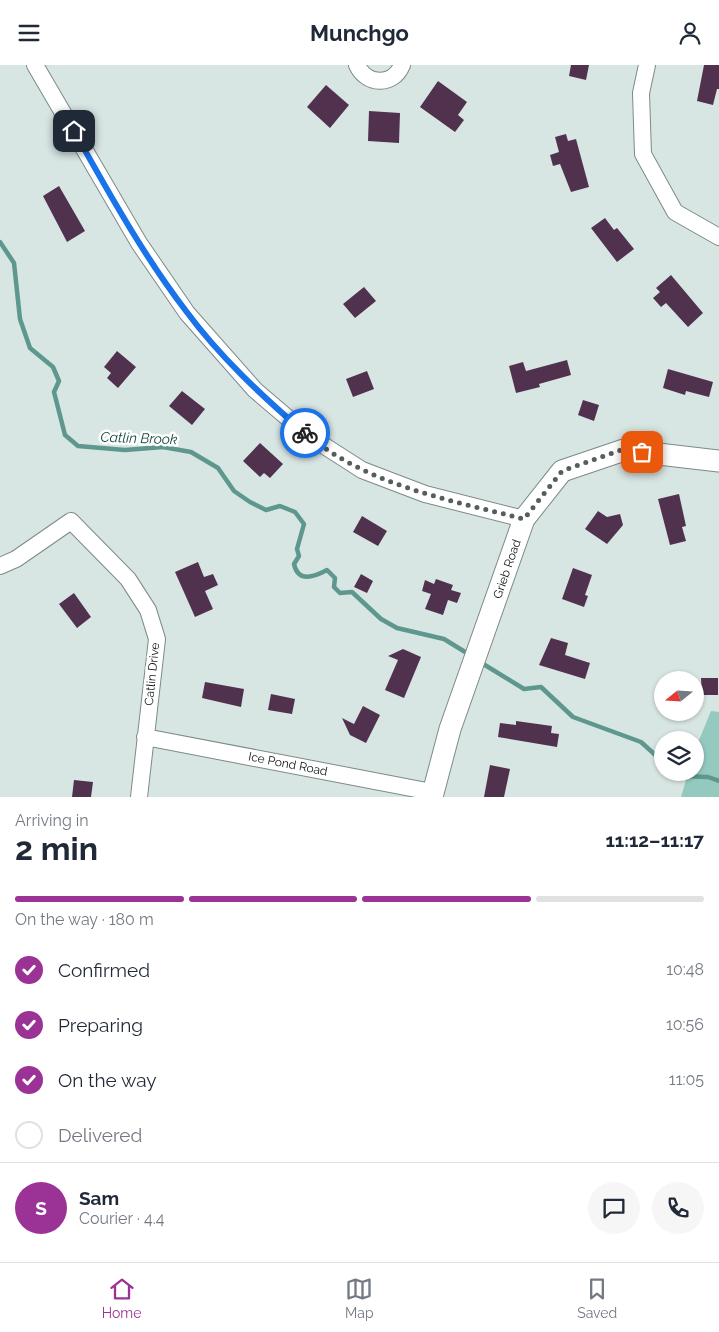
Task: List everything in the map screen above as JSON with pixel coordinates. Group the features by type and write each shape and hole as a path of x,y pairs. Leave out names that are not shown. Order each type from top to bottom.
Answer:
{"main road":[{"name":"Grieb Road","path":"432,794 450,729 524,519 562,471 624,449 719,461"}],"street":[{"path":"34,65 138,243 187,313 255,390 309,436 362,470 425,494 524,519"},
{"path":"357,65 365,76 380,81 395,76 402,65"},
{"path":"647,65 641,93 643,154 675,212 719,237"},
{"name":"Catlin Drive","path":"0,566 16,559 71,521 128,579 148,610 156,639 139,797"},
{"name":"Ice Pond Road","path":"145,737 432,794"}],"green space":[{"path":"711,711 719,712 719,797 681,797 686,781 704,781 703,731"}],"building":[{"path":"571,65 589,65 586,80 569,76"},
{"path":"704,65 719,65 719,89 717,89 713,105 697,101"},
{"path":"438,81 467,102 458,115 464,120 455,132 420,107"},
{"path":"326,85 349,105 330,128 307,107"},
{"path":"369,111 400,113 399,143 368,141"},
{"path":"566,134 568,141 576,139 589,187 571,192 560,164 553,166 550,155 559,152 555,137"},
{"path":"59,186 85,231 67,242 43,196"},
{"path":"605,218 614,230 617,228 634,249 617,262 591,228"},
{"path":"671,275 703,313 688,327 666,303 661,307 653,298 660,292 656,288"},
{"path":"364,287 376,301 355,318 343,304"},
{"path":"117,351 136,367 118,388 107,378 111,373 104,367"},
{"path":"567,360 571,375 539,384 540,387 516,393 509,366 523,362 526,371"},
{"path":"668,369 713,382 709,397 686,391 685,395 663,388"},
{"path":"367,371 374,389 353,397 346,379"},
{"path":"182,391 205,409 192,425 169,406"},
{"path":"583,400 599,405 594,421 578,415"},
{"path":"260,443 283,464 270,478 264,473 260,477 243,461"},
{"path":"679,494 686,526 682,527 686,541 670,545 658,499"},
{"path":"598,511 607,517 620,514 623,525 607,544 585,529"},
{"path":"362,516 387,531 378,546 353,532"},
{"path":"198,562 204,577 213,574 218,585 205,591 213,609 195,617 175,572"},
{"path":"573,568 592,575 585,595 588,596 584,607 562,599"},
{"path":"361,574 373,581 367,593 354,587"},
{"path":"436,579 453,585 451,590 461,593 457,603 448,600 443,615 425,609 431,594 422,591 425,580 434,584"},
{"path":"74,593 91,617 77,628 59,604"},
{"path":"551,638 568,643 565,655 590,663 585,679 539,665"},
{"path":"403,649 421,657 404,698 385,690 398,660 388,656"},
{"path":"704,678 718,678 718,695 704,695"},
{"path":"205,682 244,689 241,707 202,698"},
{"path":"271,694 295,699 292,714 268,710"},
{"path":"363,706 380,715 366,743 350,735 342,718 354,724"},
{"path":"516,721 552,726 551,733 559,734 557,747 498,737 500,723 516,725"},
{"path":"490,765 510,769 504,797 484,797"},
{"path":"74,780 93,782 91,797 72,797"}],"waterway":[{"name":"Catlin Brook","path":"0,242 14,263 20,319 30,348 53,367 59,381 54,392 65,435 78,446 125,450 163,447 191,452 218,468 234,491 250,502 266,510 280,506 295,512 304,524 297,549 299,556 294,564 299,574 307,577 327,570 335,578 334,587 340,593 352,592 381,619 397,628 444,639 470,655"},
{"name":"Catlin Brook","path":"480,662 524,689 541,687 573,717 641,742 654,754"},
{"name":"Catlin Brook","path":"704,777 719,781"}],"way so far":[{"path":"305,433 362,470 425,494 524,519 562,471 624,449 642,452"}],"route":[{"path":"74,131 138,243 187,313 255,390 305,433"}]}
